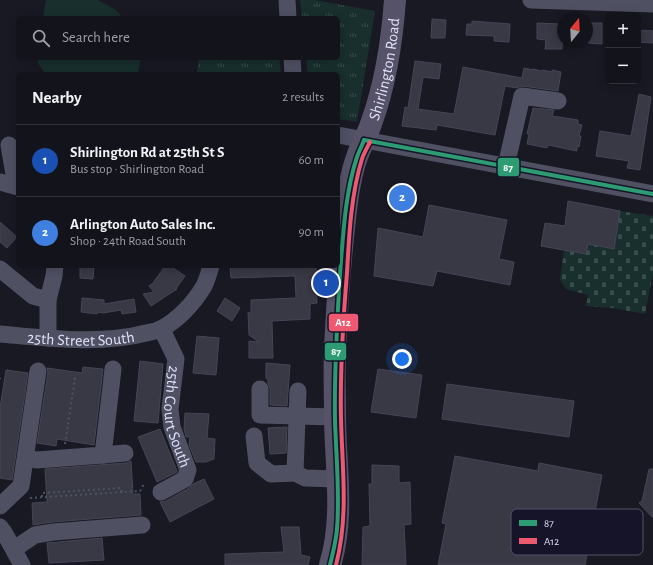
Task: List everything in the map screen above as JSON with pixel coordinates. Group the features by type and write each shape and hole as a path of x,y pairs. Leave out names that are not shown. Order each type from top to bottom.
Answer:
{"main road":[{"name":"Shirlington Road","path":"340,254 341,235 353,170 372,122 387,67 395,0"},
{"name":"Shirlington Road","path":"330,565 334,553 337,529 338,500 335,417 335,350 339,268"}],"street":[{"path":"287,0 288,16"},
{"path":"531,0 653,4"},
{"path":"292,60 293,72"},
{"path":"506,166 522,96 558,101"},
{"path":"340,134 653,194"},
{"path":"9,145 11,185"},
{"path":"48,338 48,300 55,268"},
{"name":"25th Street South","path":"0,334 100,340 134,336 160,329 181,315 193,301 204,285 210,268"},
{"path":"0,269 33,296 48,300"},
{"name":"25th Court South","path":"160,329 176,359 170,410 172,428 188,470 185,479 161,492"},
{"path":"103,455 113,369"},
{"path":"0,506 21,486 38,371"},
{"path":"260,389 260,415 335,417"},
{"path":"296,474 298,391"},
{"path":"254,436 257,463 271,474 296,474 305,478 337,479"},
{"path":"26,458 37,460 125,453"},
{"path":"14,549 35,535 53,532 142,525"},
{"path":"0,528 14,549 22,565"}],"path":[{"path":"65,448 75,378"},
{"path":"27,497 140,491 144,484"},
{"path":"42,497 42,493 121,488 122,492"}],"green space":[{"path":"46,0 98,0 116,10 121,16 43,16"},
{"path":"300,0 315,0 375,11 357,122 340,119 340,72 308,72 306,60 340,60 340,16 302,16"},
{"path":"38,60 140,60 138,72 44,72 38,63"},
{"path":"199,60 279,60 281,72 197,72"},
{"path":"620,211 653,216 653,274 645,314 613,308 586,306 588,295 566,289 560,280 564,250 586,254 588,244 614,249"}],"building":[{"path":"432,19 446,20 445,38 431,38"},
{"path":"472,21 510,24 509,42 494,41 494,36 466,35 467,24 472,24"},
{"path":"537,23 557,24 557,48 562,49 545,49 546,40 537,39"},
{"path":"593,23 602,23 602,44 593,43"},
{"path":"641,30 653,31 653,43 641,42"},
{"path":"415,61 441,64 439,79 423,77 418,109 454,114 463,67 522,78 524,68 561,72 558,91 523,86 516,88 505,86 495,135 437,125 436,130 402,126 405,107 408,108"},
{"path":"639,94 651,97 640,170 627,168 629,161 596,156 600,131 631,136"},
{"path":"533,108 554,110 552,116 578,120 578,124 582,125 579,136 581,136 579,147 577,146 577,151 548,145 547,148 527,144 529,134 527,134"},
{"path":"406,184 414,207 398,212 391,188"},
{"path":"568,201 620,211 614,249 588,244 586,254 541,246 545,223 565,226"},
{"path":"429,205 507,220 499,259 514,262 510,285 437,271 433,286 374,276 378,228 423,237"},
{"path":"0,222 16,236 16,238 7,248 0,242"},
{"path":"80,268 94,268 93,279 80,278"},
{"path":"164,268 173,268 185,276 175,290 177,289 151,306 143,294 154,292 149,286 153,283"},
{"path":"230,268 316,268 317,303 310,304 310,319 272,321 273,358 249,358 249,341 259,342 249,335 248,312 251,314 251,300 296,298 295,276 231,278"},
{"path":"82,298 104,300 104,304 134,299 136,312 122,314 121,310 103,313 98,312 97,314 81,312"},
{"path":"225,298 240,308 232,321 217,311"},
{"path":"197,336 219,338 216,375 193,373"},
{"path":"140,361 163,364 158,423 134,421"},
{"path":"266,363 290,365 287,406 270,405 270,389 268,379 266,378"},
{"path":"83,367 103,369 94,445 57,439 56,446 37,443 48,372 47,368 82,373"},
{"path":"378,369 422,375 416,418 371,412"},
{"path":"6,370 28,373 12,480 0,478 0,408"},
{"path":"447,384 574,401 569,437 442,419"},
{"path":"185,413 209,414 207,438 215,439 214,459 206,462 196,462 189,445 190,437 186,437 184,429"},
{"path":"287,427 286,453 270,454 268,428"},
{"path":"160,429 177,472 157,482 138,437"},
{"path":"455,456 538,471 539,463 602,475 596,509 511,509 511,555 587,555 585,565 438,565 446,524 442,523"},
{"path":"131,461 133,494 140,494 141,515 52,522 33,525 32,503 47,502 45,469 126,463"},
{"path":"372,465 399,466 399,483 410,482 411,524 404,525 406,565 362,565 363,527 370,526 369,484 372,484"},
{"path":"649,469 653,469 653,518 639,503 642,501"},
{"path":"204,479 214,499 170,522 160,502 166,501 185,490 186,492 186,490 193,484"},
{"path":"281,527 299,527 301,555 310,557 308,565 225,565 225,554 284,552"},
{"path":"102,538 104,560 49,563 47,543"}],"transit line":[{"name":"87","path":"364,140 653,194"},
{"name":"87","path":"330,565 336,538 338,515 335,383 342,245 350,185 357,157 364,140"},
{"name":"A12","path":"336,565 340,546 344,510 341,381 343,327 350,230 358,172 370,142"}],"place":[{"name":"Arlington Auto Sales Inc.","path":"402,198"},
{"name":"Shirlington Rd at 25th St S","path":"326,283"}]}
